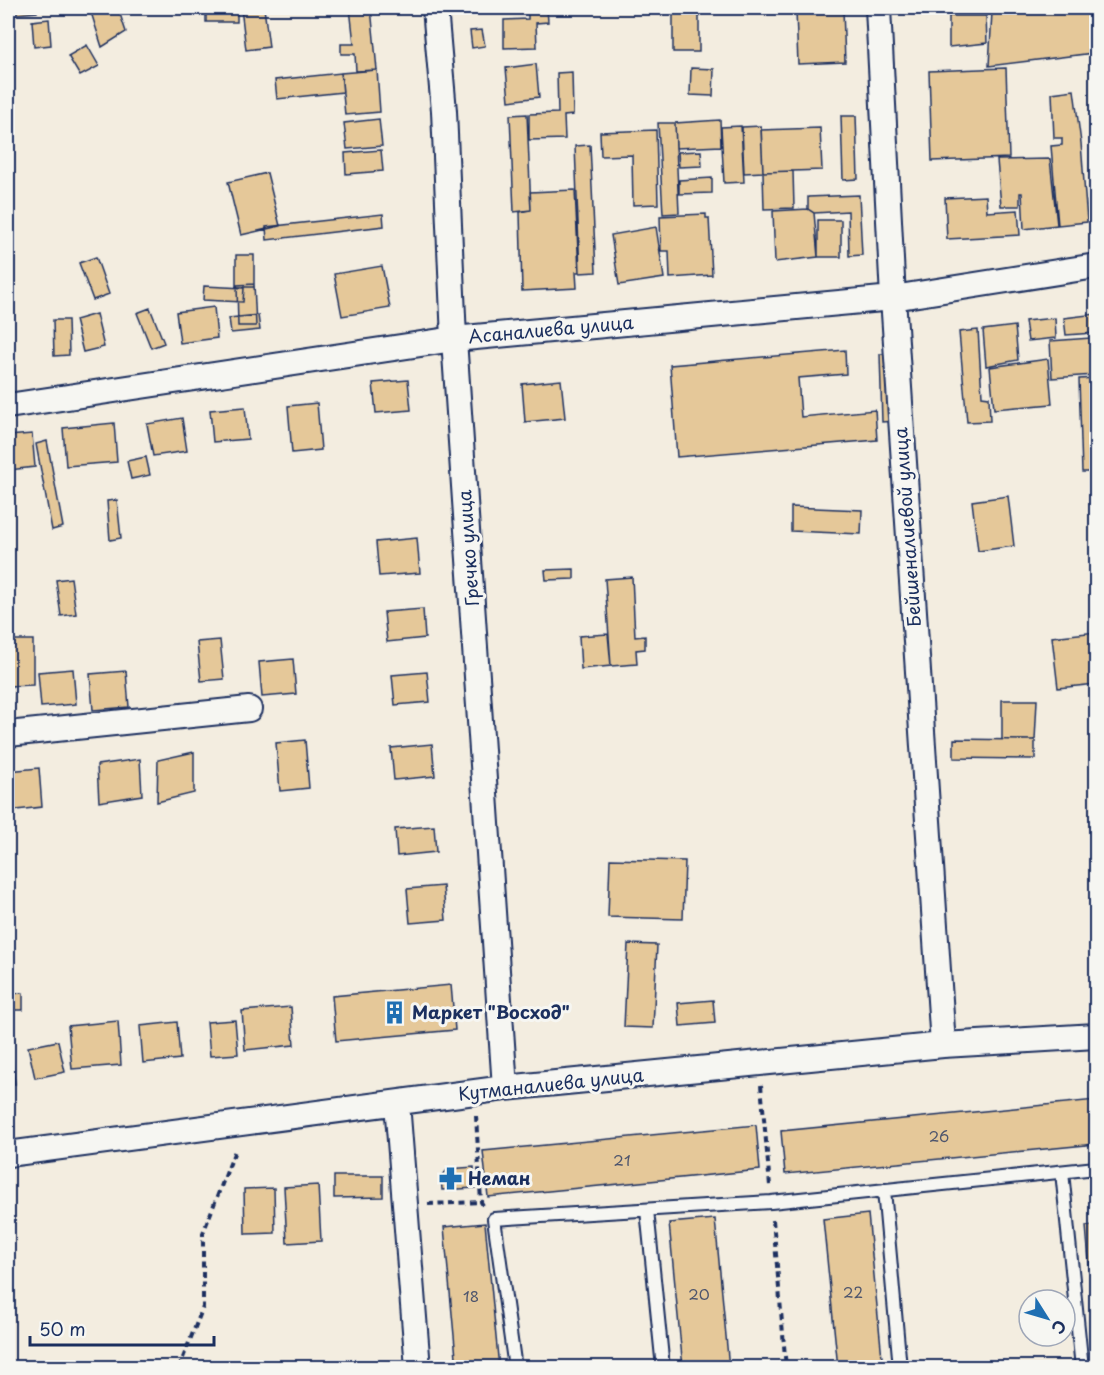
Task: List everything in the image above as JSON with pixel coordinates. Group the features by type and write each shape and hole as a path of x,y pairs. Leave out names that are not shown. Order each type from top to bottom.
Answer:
{"street":[{"name":"Гречко улица","path":"435,8 444,111 454,339 505,1088"},
{"name":"Бейшеналиевой улица","path":"878,8 893,298 943,1046"},
{"name":"Асаналиева улица","path":"8,406 454,339 893,298 1096,266"},
{"path":"8,734 249,709"},
{"name":"Кутманалиева улица","path":"8,1154 505,1088 943,1046 1096,1036"},
{"path":"397,1103 418,1368"}],"lane":[{"path":"515,1368 494,1219 771,1202 1096,1168"},
{"path":"1062,1172 1082,1368"},
{"path":"884,1190 900,1368"},
{"path":"647,1210 663,1368"}],"path":[{"path":"405,1205 481,1202 474,1092"},
{"path":"178,1368 202,1307 203,1233 246,1123"}],"building":[{"path":"17,8 37,8 37,12 17,14"},
{"path":"87,8 118,8 126,32 102,47 90,9"},
{"path":"182,8 202,8 202,10 183,12"},
{"path":"206,8 237,8 237,22 206,22"},
{"path":"241,8 264,8 269,47 246,50"},
{"path":"350,8 371,8 377,70 356,71 355,54 341,54 341,44 354,44"},
{"path":"528,8 547,8 548,22 536,23 537,47 504,48 504,20 528,19"},
{"path":"673,8 699,8 699,52 673,52"},
{"path":"1089,8 1093,53 989,66 992,12"},
{"path":"843,10 845,62 798,64 796,11"},
{"path":"949,16 986,16 987,43 949,47"},
{"path":"49,19 51,45 34,47 32,21"},
{"path":"482,30 485,46 472,48 470,31"},
{"path":"87,45 99,66 80,76 68,56"},
{"path":"536,64 539,97 509,101 506,68"},
{"path":"691,68 714,69 713,96 690,95"},
{"path":"1006,68 1009,158 932,161 929,71"},
{"path":"377,70 380,112 345,115 341,73"},
{"path":"572,72 573,115 564,116 565,139 529,140 529,114 558,113 557,73"},
{"path":"341,73 343,92 277,99 275,80"},
{"path":"1074,90 1087,222 1058,225 1051,146 1062,145 1062,138 1054,138 1052,93"},
{"path":"527,114 531,210 514,212 510,115"},
{"path":"841,116 856,116 858,179 843,180"},
{"path":"379,119 382,146 347,149 344,123"},
{"path":"720,120 721,146 676,148 675,123"},
{"path":"658,123 675,123 679,213 663,214"},
{"path":"741,126 744,182 724,183 721,127"},
{"path":"761,126 763,172 744,173 742,127"},
{"path":"820,128 822,170 763,172 761,130"},
{"path":"656,130 658,204 633,205 632,155 601,156 600,132"},
{"path":"590,145 596,272 580,273 575,146"},
{"path":"381,150 383,171 346,174 345,153"},
{"path":"701,151 702,166 679,167 678,152"},
{"path":"1050,159 1057,225 1024,229 1022,193 1020,193 1020,206 1001,206 997,160"},
{"path":"793,171 794,208 764,209 763,172"},
{"path":"267,173 280,226 241,235 228,182"},
{"path":"712,178 712,193 679,194 679,180"},
{"path":"575,190 579,272 576,272 577,288 522,291 520,212 531,210 530,192"},
{"path":"859,195 862,255 849,256 848,211 814,213 808,209 808,197"},
{"path":"986,196 987,212 1018,210 1020,235 947,239 945,198"},
{"path":"1096,200 1096,221 1089,221 1088,201"},
{"path":"808,209 814,213 818,257 775,262 773,211"},
{"path":"383,214 384,226 267,240 266,227"},
{"path":"706,214 706,218 709,218 712,275 670,278 669,251 661,251 660,216"},
{"path":"818,220 841,220 841,257 818,257"},
{"path":"656,227 664,278 619,285 611,235"},
{"path":"236,255 254,255 254,287 236,287"},
{"path":"96,257 109,294 93,300 79,263"},
{"path":"382,266 390,308 342,316 334,274"},
{"path":"254,284 256,326 238,326 237,285"},
{"path":"204,286 244,288 243,302 203,300"},
{"path":"214,307 217,338 180,343 176,312"},
{"path":"150,308 164,343 151,348 137,313"},
{"path":"96,314 104,347 83,352 75,320"},
{"path":"1096,314 1096,353 1094,333 1066,335 1064,318"},
{"path":"258,315 260,330 231,333 229,318"},
{"path":"1055,318 1056,338 1028,341 1025,321"},
{"path":"53,320 68,320 69,355 54,356"},
{"path":"1015,326 1018,360 986,366 983,330"},
{"path":"978,330 982,396 989,397 990,421 967,422 959,332"},
{"path":"1091,338 1094,375 1052,378 1050,341"},
{"path":"845,350 846,374 798,378 801,417 875,410 877,440 677,457 670,365"},
{"path":"880,354 892,354 894,421 882,422"},
{"path":"1048,359 1052,404 994,409 990,367"},
{"path":"1096,378 1096,472 1082,472 1079,379"},
{"path":"408,380 411,410 376,413 373,383"},
{"path":"561,380 565,418 525,422 522,384"},
{"path":"317,403 321,450 292,453 288,406"},
{"path":"245,407 248,439 213,442 210,410"},
{"path":"182,418 187,451 153,456 147,424"},
{"path":"114,423 117,462 66,466 63,428"},
{"path":"32,434 35,467 9,470 8,436"},
{"path":"47,441 63,527 52,530 36,444"},
{"path":"146,457 150,475 131,479 127,461"},
{"path":"1008,496 1014,546 978,551 972,501"},
{"path":"117,500 121,538 110,540 107,501"},
{"path":"791,507 862,510 861,534 791,531"},
{"path":"417,538 420,573 379,576 376,542"},
{"path":"574,569 574,579 546,580 545,570"},
{"path":"632,577 635,637 645,636 645,649 636,650 637,664 611,666 605,579"},
{"path":"71,578 76,614 61,616 56,580"},
{"path":"423,609 425,638 387,642 384,612"},
{"path":"1096,632 1096,684 1058,688 1052,637"},
{"path":"608,634 611,666 581,669 579,636"},
{"path":"8,640 33,640 33,685 8,686"},
{"path":"220,640 224,679 201,681 197,642"},
{"path":"293,659 296,694 262,697 259,662"},
{"path":"73,669 76,704 41,707 38,672"},
{"path":"126,671 129,707 93,710 90,674"},
{"path":"427,672 430,702 395,705 392,675"},
{"path":"8,686 11,686 14,720 8,721"},
{"path":"1002,700 1037,700 1035,740 1002,740"},
{"path":"954,739 1035,740 1035,759 954,758"},
{"path":"305,740 309,788 280,791 276,743"},
{"path":"432,744 435,776 394,780 391,748"},
{"path":"194,752 194,793 157,802 158,760"},
{"path":"140,759 142,795 99,802 97,765"},
{"path":"39,768 42,807 8,811 8,771"},
{"path":"434,826 436,852 397,856 395,829"},
{"path":"610,859 685,861 683,919 608,917"},
{"path":"443,886 446,920 410,923 407,889"},
{"path":"628,944 657,945 653,1028 624,1027"},
{"name":"Маркет \"Восход\"","path":"451,985 455,1030 336,1041 332,996"},
{"path":"23,993 23,1010 8,1010 8,994"},
{"path":"713,1000 715,1023 680,1026 678,1003"},
{"path":"291,1007 294,1045 245,1050 242,1011"},
{"path":"235,1020 238,1054 210,1056 207,1022"},
{"path":"118,1021 121,1065 72,1069 68,1026"},
{"path":"177,1022 180,1059 143,1063 140,1026"},
{"path":"58,1041 65,1072 35,1078 28,1047"},
{"path":"11,1049 15,1084 8,1085 8,1050"},
{"path":"1096,1100 1096,1144 785,1174 781,1131"},
{"path":"756,1125 760,1170 488,1197 483,1151"},
{"path":"474,1167 475,1188 442,1190 441,1177 448,1169"},
{"path":"334,1176 383,1176 383,1197 334,1198"},
{"path":"318,1185 321,1241 287,1243 284,1187"},
{"path":"274,1188 275,1233 245,1234 244,1189"},
{"path":"868,1214 883,1368 838,1368 823,1219"},
{"path":"715,1219 729,1368 683,1368 669,1223"},
{"path":"485,1223 499,1368 457,1368 444,1227"},
{"path":"1096,1225 1096,1344 1086,1226"}],"place":[{"name":"Маркет \"Восход\"","path":"394,1013"},
{"name":"Неман","path":"450,1179"}]}
